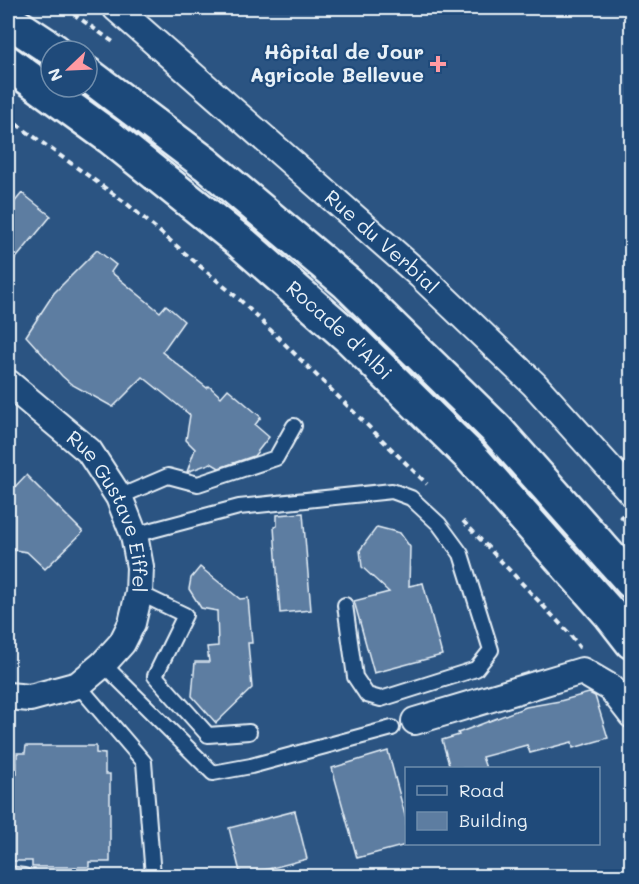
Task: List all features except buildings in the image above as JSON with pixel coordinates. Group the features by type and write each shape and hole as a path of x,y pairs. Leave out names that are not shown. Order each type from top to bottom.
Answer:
{"highway":[{"path":"8,20 39,40"},
{"name":"Rocade d'Albi","path":"8,63 128,151 242,243 350,338 471,457 611,615 632,642"},
{"name":"Rocade d'Albi","path":"99,83 206,164 347,283 496,429 632,582"}],"street":[{"name":"Rue du Verbial","path":"116,8 421,276 534,384 632,493"},
{"name":"Rue Gustave Eiffel","path":"8,383 88,451 119,497 134,535 140,567 139,593 132,623 122,643 103,664 78,685 30,698 8,696"},
{"path":"403,724 582,670 611,688 632,715"}],"lane":[{"path":"119,497 168,476 198,484 276,458 294,426"},
{"path":"134,535 239,507 392,491 411,498 439,524 461,554 491,650 476,669 381,699 367,695 355,678 345,605"},
{"path":"139,593 185,615 155,676 208,735 249,732"},
{"path":"103,664 213,773 251,766 403,724"},
{"path":"78,685 144,762 153,876"},
{"path":"8,874 24,876"}],"path":[{"path":"8,118 126,203 240,300 431,488"},
{"path":"455,513 568,632 602,683"}],"place":[{"name":"Hôpital de Jour Agricole Bellevue","path":"438,64"}]}
